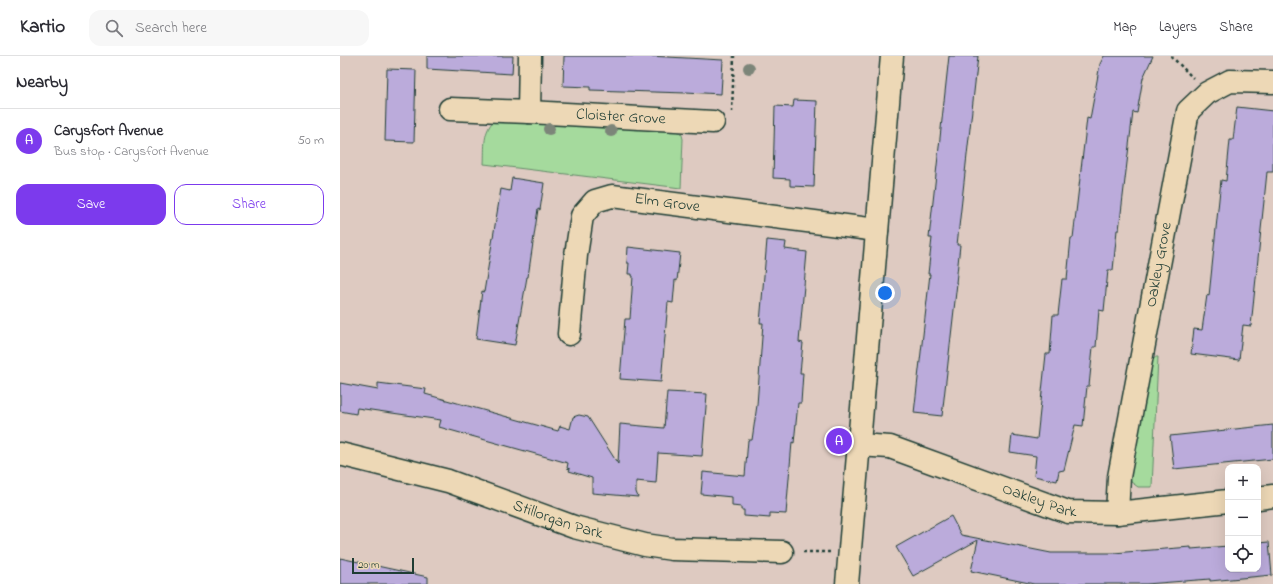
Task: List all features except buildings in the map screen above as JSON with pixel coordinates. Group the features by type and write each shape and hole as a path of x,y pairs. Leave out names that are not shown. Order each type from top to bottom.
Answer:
{"street":[{"path":"529,112 530,56"},
{"path":"847,584 892,56"},
{"name":"Oakley Grove","path":"1117,513 1119,477 1188,111 1207,93 1230,81 1273,82"},
{"name":"Cloister Grove","path":"450,109 712,122"},
{"name":"Elm Grove","path":"569,334 576,255 582,216 595,201 612,196 877,230"},
{"name":"Oakley Park","path":"858,445 890,448 1068,512 1117,513 1225,501"},
{"name":"Stillorgan Park","path":"340,454 448,481 574,527 645,545 672,549 782,552"},
{"path":"1261,498 1273,496"}],"path":[{"path":"712,122 732,121 734,56"},
{"path":"1172,56 1207,93"},
{"path":"782,552 850,552"}],"green space":[{"path":"496,119 678,130 683,139 681,188 484,164 486,134 488,128"},
{"path":"1151,357 1158,357 1152,487 1138,487 1131,482 1128,470"}],"place":[{"name":"Carysfort Avenue","path":"839,441"}]}
